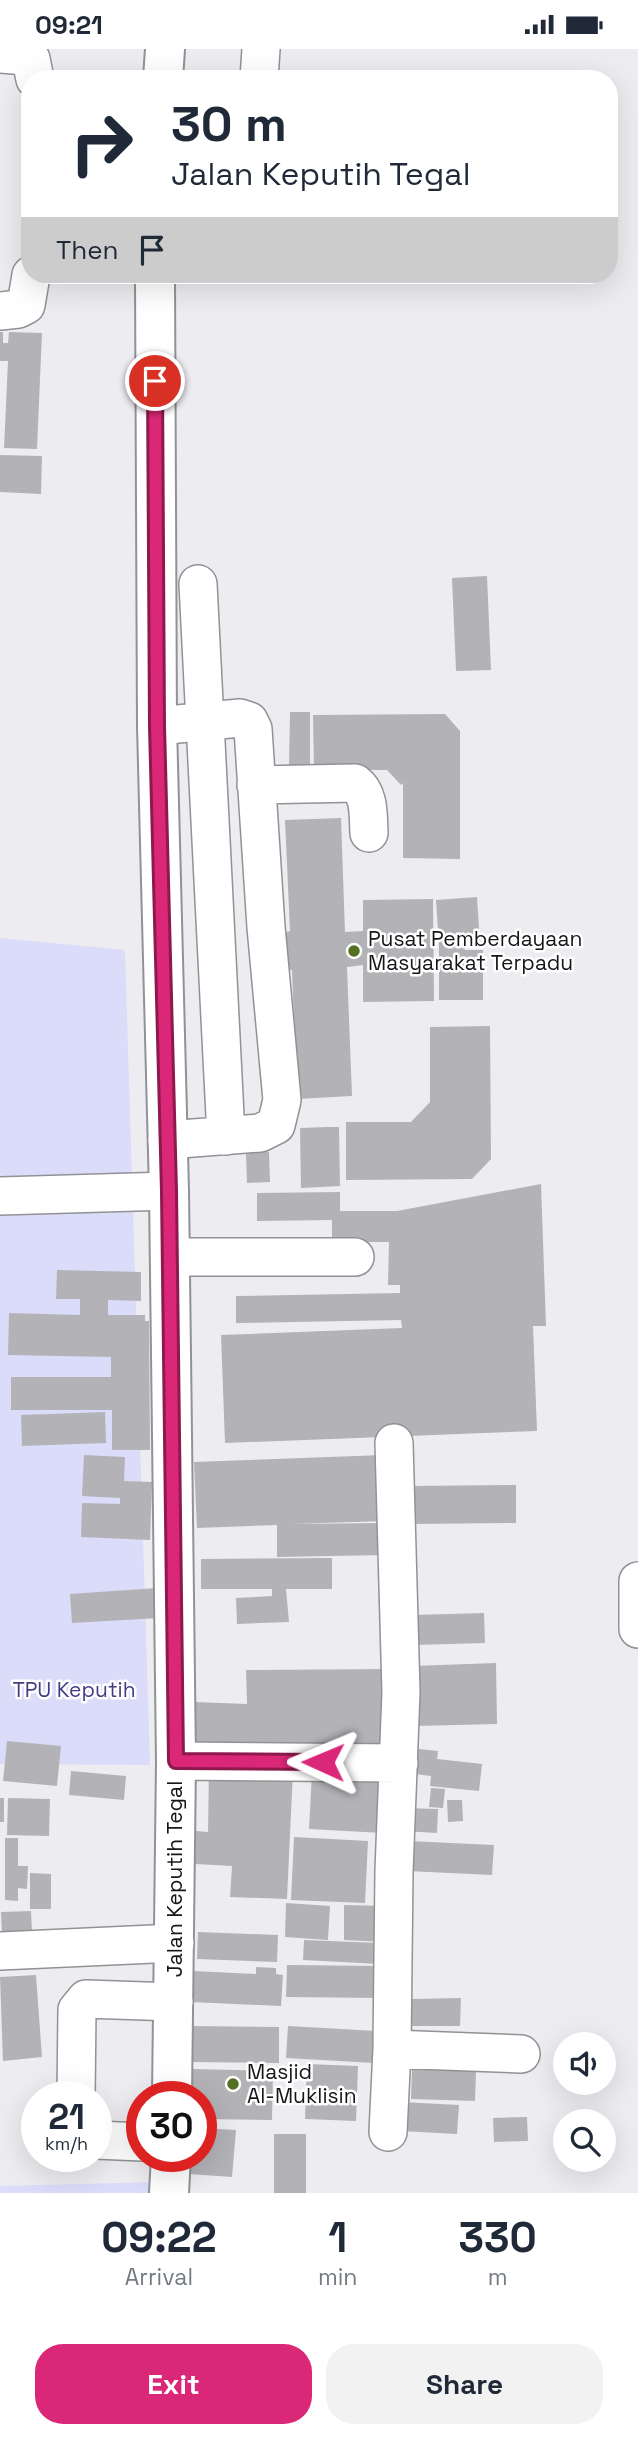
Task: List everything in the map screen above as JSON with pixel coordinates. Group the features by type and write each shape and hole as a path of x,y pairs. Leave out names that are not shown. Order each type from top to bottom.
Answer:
{"main road":[{"path":"164,70 165,49"},
{"name":"Jalan Keputih Tegal","path":"155,284 157,726 169,1191 176,1761 172,2081"},
{"path":"169,2193 170,2172"}],"street":[{"path":"260,70 261,49"},
{"path":"0,54 26,56 31,59 33,70"},
{"path":"0,311 26,305 29,284"},
{"path":"198,584 226,1136"},
{"path":"157,726 240,718 248,721 253,729 266,927 282,1100 276,1125 260,1133 167,1140"},
{"path":"257,785 355,783 362,788 367,800 369,833"},
{"path":"0,1196 169,1191"},
{"path":"170,1257 355,1257"},
{"path":"388,2132 393,2049 394,1871 401,1692 394,1443"},
{"path":"638,1581 638,1629"},
{"path":"176,1761 398,1763"},
{"path":"0,1951 175,1943"},
{"path":"76,2081 77,2010 81,2001 174,2002"},
{"path":"393,2049 522,2054"}],"green space":[{"name":"TPU Keputih","path":"0,938 125,950 150,1765 0,1764"},
{"path":"159,2182 159,2193 0,2193 0,2186"}],"building":[{"path":"0,332 3,332 3,343 8,343 9,332 42,333 37,449 4,448 8,361 0,361"},
{"path":"0,455 42,456 41,494 0,492"},
{"path":"487,576 491,670 456,671 452,578"},
{"path":"290,712 310,712 310,767 289,767"},
{"path":"445,714 460,731 460,859 403,858 403,783 401,785 387,770 314,770 313,715"},
{"name":"Pusat Pemberdayaan Masyarakat Terpadu","path":"341,818 345,932 363,931 363,900 433,899 434,1001 363,1002 363,965 347,967 352,1096 297,1099 292,970 276,970 274,936 290,931 285,820"},
{"path":"477,897 480,943 464,945 465,950 483,950 483,1000 439,1000 436,900"},
{"path":"490,1026 491,1159 472,1179 346,1180 346,1122 411,1122 430,1102 430,1027"},
{"path":"339,1127 340,1186 301,1188 300,1128"},
{"path":"269,1152 270,1182 247,1183 246,1153"},
{"path":"541,1184 546,1326 533,1326 537,1431 225,1443 221,1335 402,1328 401,1320 236,1323 236,1296 400,1293 400,1285 388,1285 389,1242 332,1242 332,1220 257,1221 257,1193 340,1192 340,1211 397,1211"},
{"path":"57,1270 141,1272 141,1301 108,1300 108,1315 145,1315 145,1321 149,1321 150,1450 112,1450 112,1410 11,1410 11,1377 111,1377 111,1357 8,1355 9,1313 80,1315 80,1299 56,1299"},
{"path":"105,1412 106,1443 22,1446 21,1415"},
{"path":"84,1455 125,1457 124,1481 152,1482 150,1540 81,1537 82,1503 120,1504 120,1498 82,1496"},
{"path":"384,1455 386,1521 290,1524 384,1523 385,1555 277,1557 277,1525 197,1528 194,1462"},
{"path":"516,1485 516,1523 409,1524 409,1486"},
{"path":"332,1558 332,1589 286,1589 289,1622 237,1624 236,1598 272,1596 272,1589 201,1589 201,1559"},
{"path":"157,1588 159,1618 72,1623 70,1594"},
{"path":"484,1613 485,1643 414,1645 412,1615"},
{"path":"496,1663 497,1724 415,1726 413,1666"},
{"path":"392,1669 392,1751 192,1748 195,1702 247,1704 246,1670"},
{"path":"7,1741 61,1746 57,1786 3,1781"},
{"path":"409,1748 438,1751 437,1759 482,1764 479,1791 430,1786 431,1776 406,1773"},
{"path":"209,1767 293,1771 287,1899 230,1897 232,1866 195,1864 196,1831 208,1832"},
{"path":"71,1771 126,1776 124,1800 69,1795"},
{"path":"312,1772 386,1776 383,1833 309,1829"},
{"path":"431,1788 445,1789 443,1808 429,1807"},
{"path":"0,1798 4,1798 4,1822 0,1822"},
{"path":"8,1798 50,1799 49,1836 7,1835"},
{"path":"447,1800 462,1800 463,1821 448,1822"},
{"path":"404,1808 438,1809 437,1833 403,1831"},
{"path":"294,1837 368,1841 365,1903 291,1900"},
{"path":"5,1838 18,1838 18,1866 28,1866 27,1889 18,1888 18,1901 5,1900"},
{"path":"408,1841 494,1845 492,1875 407,1871"},
{"path":"30,1873 51,1874 51,1909 30,1909"},
{"path":"286,1903 330,1906 328,1940 285,1937"},
{"path":"344,1905 385,1906 385,1942 344,1940"},
{"path":"31,1911 32,1932 2,1933 1,1912"},
{"path":"198,1932 278,1935 277,1962 197,1959"},
{"path":"304,1940 380,1943 379,1964 303,1960"},
{"path":"287,1965 380,1966 379,1998 286,1997"},
{"path":"256,1967 276,1968 276,1974 283,1975 281,2006 191,2002 193,1971 256,1974"},
{"path":"36,1975 42,2057 3,2061 0,1977"},
{"path":"461,1998 460,2026 412,2026 411,1999"},
{"path":"192,2026 279,2027 279,2063 192,2062"},
{"path":"288,2026 376,2031 374,2063 286,2058"},
{"path":"307,2064 358,2066 356,2121 305,2119"},
{"path":"412,2068 476,2071 475,2101 411,2099"},
{"name":"Masjid Al-Muklisin","path":"193,2069 273,2071 272,2120 217,2119 217,2081 193,2081"},
{"path":"401,2102 459,2105 457,2134 400,2131"},
{"path":"527,2117 528,2141 494,2142 493,2118"},
{"path":"217,2129 236,2130 232,2177 189,2174 217,2172"},
{"path":"274,2134 306,2134 306,2193 274,2193"}],"place":[{"name":"Pusat Pemberdayaan Masyarakat Terpadu","path":"354,951"},
{"name":"Masjid Al-Muklisin","path":"233,2084"}],"route":[{"path":"155,381 157,726 169,1191 176,1761 323,1762"}]}
